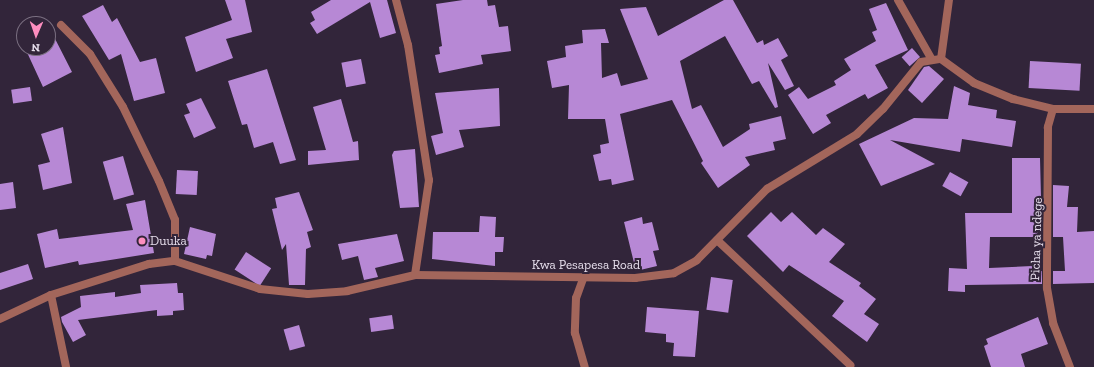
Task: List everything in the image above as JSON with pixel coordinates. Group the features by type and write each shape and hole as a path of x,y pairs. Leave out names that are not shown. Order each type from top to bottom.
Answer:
{"street":[{"path":"396,0 408,45 429,180 415,275"},
{"path":"898,0 931,58 940,59 974,83 1053,109 1094,109"},
{"path":"940,59 949,0"},
{"path":"61,24 90,54 123,107 159,181 175,220 175,261"},
{"name":"Kwa Pesapesa Road","path":"0,319 51,295 150,264 175,261 260,289 300,293 347,291 415,275 584,279 635,278 674,273 687,268 767,189 857,134 883,109 909,72 931,58"},
{"name":"Picha ya ndege","path":"1053,109 1048,127 1047,288 1060,343 1070,367"},
{"path":"717,240 850,365"},
{"path":"584,279 576,298 575,333 586,367"},
{"path":"51,295 66,367"}],"building":[{"path":"225,0 245,0 252,32 226,39 233,58 196,72 185,37 232,20"},
{"path":"331,0 387,0 396,33 380,38 370,2 317,34 310,23 315,20 311,12"},
{"path":"463,0 487,0 488,6 495,5 499,27 508,26 511,51 481,55 483,64 439,73 435,55 440,54 439,47 442,46 436,4"},
{"path":"724,0 733,0 757,43 763,40 764,45 778,38 788,56 781,60 794,86 785,90 768,63 778,107 775,108 759,81 752,84 725,36 680,61 692,109 701,105 723,147 750,129 749,124 781,116 786,139 773,142 775,150 745,157 750,165 718,188 701,163 703,161 672,100 620,114 634,180 612,185 611,179 599,181 593,155 601,153 600,145 609,143 605,119 568,119 569,85 552,88 547,61 566,57 565,46 583,43 582,30 605,29 609,43 601,43 602,78 617,73 621,86 648,79 620,9 646,7 658,36"},
{"path":"886,3 908,50 875,65 888,88 868,99 865,94 826,115 831,123 813,134 788,95 799,87 808,99 836,85 834,81 851,70 844,59 876,41 872,32 877,30 869,9"},
{"path":"103,5 112,22 117,18 140,62 156,58 165,93 134,101 121,54 109,60 82,16"},
{"path":"56,41 72,72 43,87 29,56 56,56"},
{"path":"912,48 920,57 910,66 902,57"},
{"path":"361,59 366,84 346,87 341,63"},
{"path":"1030,61 1081,64 1080,91 1029,88"},
{"path":"929,66 944,79 922,103 908,90 924,67"},
{"path":"267,69 296,160 280,164 273,142 254,148 247,124 242,125 228,81"},
{"path":"954,86 970,93 968,105 997,110 996,118 1016,121 1012,147 962,139 960,152 890,140 935,164 881,186 859,144 914,118 948,119"},
{"path":"30,87 32,101 13,104 11,90"},
{"path":"499,88 500,126 459,130 464,147 436,155 431,136 443,133 435,93"},
{"path":"201,98 216,128 194,138 184,115 190,113 186,104"},
{"path":"341,99 353,142 358,141 359,160 308,165 308,151 326,150 313,107"},
{"path":"63,127 72,183 43,190 38,165 50,162 41,134"},
{"path":"415,149 419,207 400,208 392,155 394,151"},
{"path":"123,156 134,194 114,200 103,162"},
{"path":"1012,158 1040,158 1042,237 990,237 989,268 1032,266 1032,272 1042,271 1042,284 965,285 965,292 948,291 949,268 967,269 965,213 1012,213"},
{"path":"177,170 198,171 197,195 176,194"},
{"path":"950,172 968,182 961,196 942,186"},
{"path":"13,182 16,208 0,210 0,184"},
{"path":"1053,185 1069,186 1067,207 1078,207 1077,232 1094,231 1094,283 1053,284 1053,271 1065,271 1063,237 1053,237"},
{"path":"299,192 313,230 307,232 311,247 306,249 305,285 289,285 286,244 282,250 272,209 277,208 275,198"},
{"path":"145,200 154,253 79,265 78,261 45,268 37,234 57,229 59,239 133,230 126,204"},
{"path":"771,212 781,222 792,212 816,235 823,228 845,244 829,262 861,283 859,286 876,299 864,314 879,324 867,342 832,316 844,301 789,265 783,272 747,236"},
{"path":"480,216 496,217 495,237 504,237 503,252 495,252 495,266 432,259 433,232 479,232"},
{"path":"642,217 643,224 652,222 659,250 653,251 657,266 636,271 624,222"},
{"path":"190,227 216,234 212,256 207,255 206,259 184,254"},
{"path":"397,234 404,261 375,268 378,277 364,280 358,256 342,260 338,244"},
{"path":"246,252 271,268 260,286 235,270"},
{"path":"28,264 33,279 0,290 0,273"},
{"path":"711,277 733,280 728,313 706,310"},
{"path":"177,283 178,293 183,293 184,310 173,311 173,315 157,316 157,310 78,320 86,335 73,342 62,322 61,317 81,307 80,296 115,292 115,297 141,293 140,285"},
{"path":"647,307 699,311 695,357 673,356 674,343 666,342 666,334 645,332"},
{"path":"392,315 394,329 371,332 369,318"},
{"path":"1038,317 1048,344 1021,354 1025,367 991,367 984,346 988,344 986,339"},
{"path":"299,325 305,346 290,351 284,329"}],"place":[{"name":"Duuka","path":"142,241"}]}
